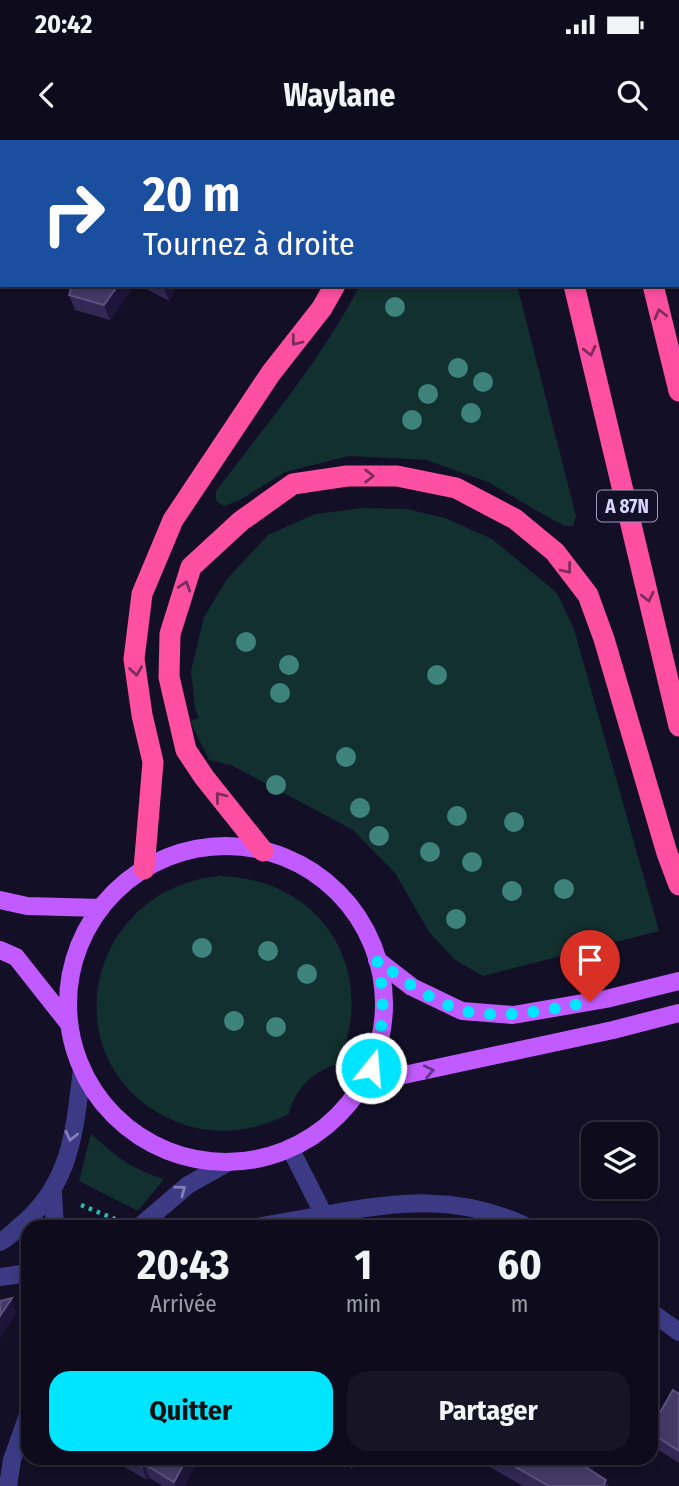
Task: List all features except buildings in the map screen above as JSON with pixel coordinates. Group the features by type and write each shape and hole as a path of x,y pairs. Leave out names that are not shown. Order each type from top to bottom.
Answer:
{"highway":[{"path":"144,869 153,762 142,715 134,659 142,594 173,520 271,373 334,287"},
{"name":"A 87N","path":"574,287 679,726"},
{"path":"653,287 679,391"},
{"path":"263,851 186,750 169,677 170,634 191,567 241,521 293,484 347,476 397,476 456,488 514,519 555,552 588,595 604,639 679,886"}],"main road":[{"path":"222,846 263,851 298,864 335,890 363,926 377,960 384,996 381,1032 371,1068 362,1084 331,1122 305,1141 271,1155 229,1162 188,1157 141,1137 117,1118 103,1104 82,1069 69,1024 69,983 73,963 89,925 101,908 121,886 144,869 182,853 202,848 222,846"},
{"path":"0,900 27,906 101,908"},
{"path":"0,950 16,957 69,1024"},
{"path":"377,960 412,987 462,1011 513,1015 606,999 679,981"},
{"path":"362,1084 613,1030 679,1013"}],"street":[{"path":"27,1220 40,1209 52,1193 62,1172 70,1144 82,1069"},
{"path":"290,1148 324,1215"},
{"path":"147,1220 188,1185 229,1162"},
{"path":"52,1193 54,1220"},
{"path":"296,1220 390,1203 447,1203 480,1209 509,1220"},
{"path":"0,1242 21,1225"},
{"path":"0,1277 21,1274"},
{"path":"658,1317 679,1332"},
{"path":"8,1486 12,1460 21,1435"}],"path":[{"path":"74,1202 116,1220"}],"green space":[{"path":"359,287 518,287 576,516 573,526 565,526 488,482 426,460 349,456 285,472 240,500 224,506 216,501 216,491 311,365"},
{"path":"363,508 407,509 445,518 492,539 557,593 574,629 659,931 483,976 455,960 429,932 395,873 353,830 231,765 209,760 190,721 199,718 195,708 191,671 204,617 227,579 268,535 315,514"},
{"path":"219,876 255,881 287,893 313,912 332,936 346,964 351,995 349,1029 338,1064 321,1071 306,1082 295,1097 289,1114 262,1125 220,1131 177,1122 136,1097 110,1064 98,1025 99,985 112,946 137,913 173,888"},
{"path":"91,1134 125,1161 164,1179 138,1211 79,1181"}],"route":[{"path":"371,1068 383,1014 384,996 377,960 412,987 462,1011 513,1015 590,1002"}]}
